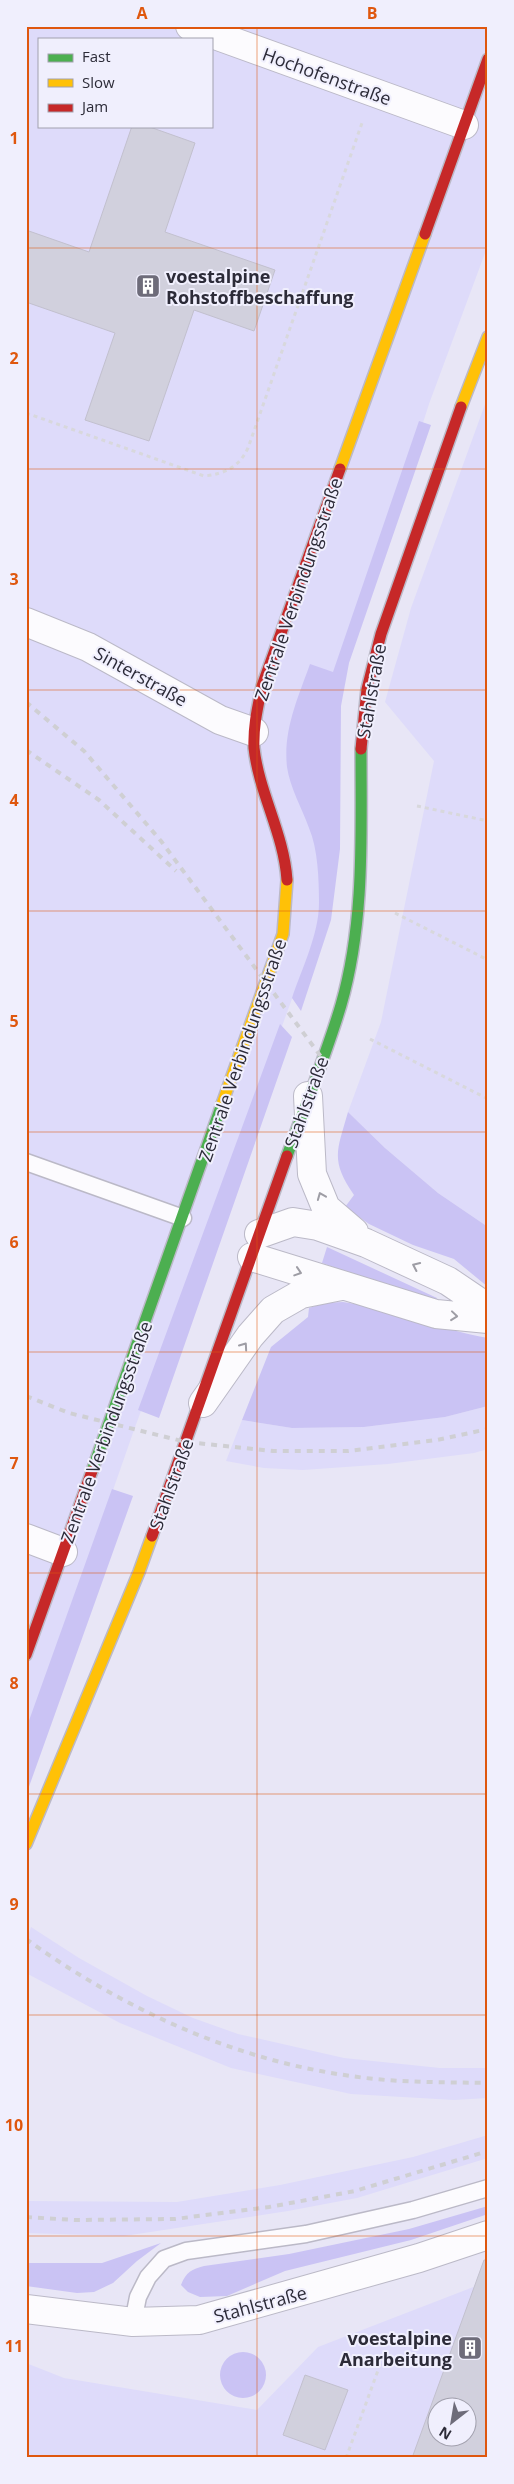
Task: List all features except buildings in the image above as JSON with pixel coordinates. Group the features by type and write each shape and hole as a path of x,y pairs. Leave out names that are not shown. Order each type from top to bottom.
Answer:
{"street":[{"name":"Hochofenstraße","path":"190,26 464,124"},
{"name":"Zentrale Verbindungsstraße","path":"26,1655 283,934 286,890 285,861 257,766 254,732 262,686 488,59"},
{"name":"Stahlstraße","path":"26,1844 36,1816 116,1631 341,1004 351,959 361,882 361,738 367,689 384,624 458,414 488,337"},
{"name":"Sinterstraße","path":"26,622 88,647 220,720 254,732"},
{"path":"308,1096 312,1174 326,1208 366,1243"},
{"path":"255,1245 293,1222 318,1226 366,1243 448,1281 488,1308"},
{"path":"255,1245 342,1286 436,1314 488,1320"},
{"path":"195,1414 250,1336 272,1310 301,1294 342,1286"},
{"name":"Zentrale Verbindungsstraße","path":"26,1538 63,1552"},
{"name":"Stahlstraße","path":"26,2308 134,2322 199,2320 419,2258 488,2235"}],"lane":[{"path":"26,1162 183,1218"},
{"path":"134,2322 138,2297 148,2277 164,2260 186,2251 306,2234 414,2210 488,2188"}],"path":[{"path":"26,413 204,476 220,475 235,467 248,448 364,120"},
{"path":"417,806 488,821"},
{"path":"395,913 488,960"},
{"path":"370,1039 488,1100"},
{"path":"346,2458 384,2354"}],"shaded area":[{"path":"26,26 488,26 488,245 429,404 306,788 328,847 322,917 134,1430 26,1739"},
{"path":"488,396 488,1227 438,1193 385,1148 348,1112 381,1022 434,761 385,702 411,608"},
{"path":"419,421 431,425 349,663 341,706 340,849 331,920 301,1011 292,998 316,927 319,885 312,836 293,790 287,767 286,753 289,727 310,664 333,672"},
{"path":"280,1024 292,1037 159,1418 138,1410"},
{"path":"348,1112 385,1148 438,1193 488,1227 488,1287 454,1259 413,1245 369,1224 345,1207 354,1195 341,1173 338,1155"},
{"path":"327,1247 437,1298 435,1302 322,1263"},
{"path":"343,1302 379,1309 451,1330 488,1338 488,1406 445,1417 364,1427 292,1428 242,1420 271,1347 308,1317 309,1308 325,1303"},
{"path":"488,1406 488,1449 474,1453 388,1464 303,1470 264,1468 226,1461 242,1420 292,1428 364,1427 445,1417"},
{"path":"112,1489 133,1496 26,1795 26,1729"},
{"path":"31,1927 79,1958 147,1996 193,2018 238,2034 344,2058 440,2068 488,2068 488,2098 454,2100 351,2094 231,2068 120,2023 26,1973 26,1942"},
{"path":"488,2135 488,2158 357,2198 288,2211 124,2236 26,2233 26,2201 177,2202 280,2185 413,2157"},
{"path":"488,2206 488,2214 411,2240 285,2271 227,2296 200,2297 188,2292 181,2285 185,2277 196,2268 289,2254 409,2229"},
{"path":"161,2243 137,2261 113,2283 94,2292 77,2293 26,2286 26,2263 102,2263"},
{"path":"476,2286 488,2458 26,2458 26,2363 64,2378 257,2410 318,2347"},
{"path":"238,2352 248,2352 262,2362 266,2375 262,2388 256,2394 248,2398 238,2398 224,2388 220,2380 220,2370 230,2356"}],"railway":[{"path":"26,702 84,751 161,841 322,1058"},
{"path":"26,750 99,800 176,871"},
{"path":"26,1396 69,1413 186,1442 273,1451 348,1451 437,1440 488,1429"},
{"path":"26,1939 63,1964 140,2008 222,2044 264,2058 307,2068 385,2080 488,2083"},
{"path":"26,2217 74,2220 175,2219 269,2207 355,2191 488,2151"}],"traffic: fast":[{"path":"287,1156 329,1043 349,974 358,910 360,878 361,749"},
{"path":"92,1471 222,1104"}],"traffic: slow":[{"path":"340,469 425,234"},
{"path":"461,407 488,337"},
{"path":"222,1104 283,934 287,880"},
{"path":"26,1844 139,1572 152,1536"}],"traffic: jam":[{"path":"425,234 488,59"},
{"path":"361,749 367,689 381,634 461,407"},
{"path":"287,880 277,830 257,765 254,748 255,724 262,686 340,469"},
{"path":"152,1536 287,1156"},
{"path":"26,1655 92,1471"}],"place":[{"name":"voestalpine Rohstoffbeschaffung","path":"148,286"},
{"name":"voestalpine Anarbeitung","path":"470,2348"}]}
